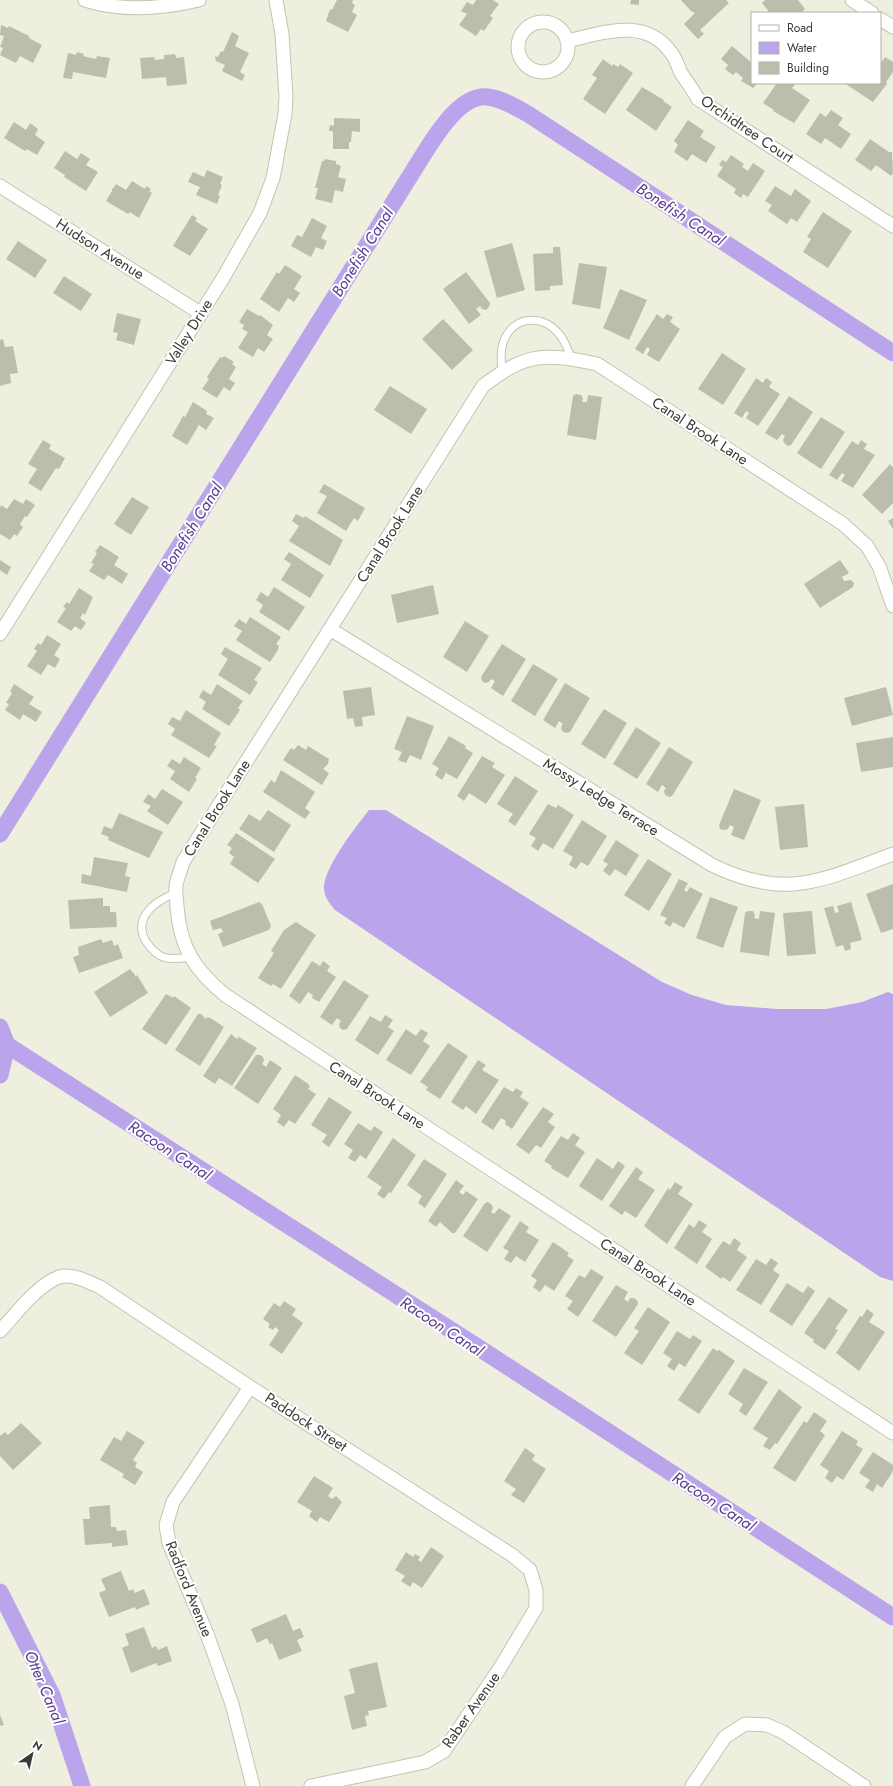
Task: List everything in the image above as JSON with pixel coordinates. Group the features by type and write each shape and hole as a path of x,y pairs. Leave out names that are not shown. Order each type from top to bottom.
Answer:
{"street":[{"path":"84,0 97,4 130,8 172,6 198,0"},
{"name":"Valley Drive","path":"0,634 200,312 223,278 260,213 273,178 283,131 286,96 282,34 276,0"},
{"path":"852,0 870,12"},
{"path":"881,19 893,27"},
{"name":"Orchidtree Court","path":"567,41 620,29 643,32 661,41 672,54 681,72 698,99 893,226"},
{"name":"Hudson Avenue","path":"0,186 200,312"},
{"name":"Canal Brook Lane","path":"893,606 879,566 867,546 843,524 597,364 572,359 546,357 521,361 502,372 483,386 183,862 176,886 179,923 184,944 190,957 207,980 226,995 893,1433"},
{"name":"Mossy Ledge Terrace","path":"330,629 705,861 729,874 766,884 808,883 828,878 893,854"},
{"name":"Paddock Street","path":"0,1331 34,1293 60,1277 76,1277 100,1287 250,1387 512,1556 530,1570 536,1590"},
{"name":"Radford Avenue","path":"250,1387 174,1502 166,1525 169,1544 207,1634 232,1704 253,1786"},
{"name":"Raber Avenue","path":"311,1786 425,1762 444,1751 500,1668 536,1608 536,1590"},
{"path":"692,1786 725,1737 745,1724 767,1724 783,1732 864,1786"}],"lane":[{"path":"502,372 501,351 504,338 510,329 521,322 533,320 543,321 559,334 572,359"},
{"path":"176,893 164,897 148,909 143,919 141,928 148,946 163,957 190,957"}],"water":[{"path":"369,810 386,810 662,982 692,995 726,1005 777,1009 826,1009 862,1002 888,992 893,994 893,1281 880,1277 335,910 324,892 324,885 327,876 336,856"}],"building":[{"path":"337,0 353,0 352,3 355,5 352,12 357,15 348,32 326,21 330,9 332,10"},
{"path":"476,0 493,0 499,4 490,16 493,18 484,31 481,29 476,36 459,25 467,14 461,11 467,2 473,5"},
{"path":"631,0 639,0 639,5 630,4"},
{"path":"681,0 726,0 729,3 700,30 704,34 698,39 684,24 695,13 691,11"},
{"path":"765,0 798,0 805,9 802,12 769,12 762,3"},
{"path":"1,25 8,28 9,26 29,36 29,38 42,45 33,63 20,56 16,63 0,55 3,48 0,47 4,36 0,35"},
{"path":"232,32 239,36 235,46 249,53 240,72 245,75 242,81 222,71 225,65 216,61 215,56 218,57 221,51 223,52"},
{"path":"732,46 751,62 751,84 757,84 753,88 741,81 743,78 736,72 733,75 725,69 728,65 721,59"},
{"path":"77,52 84,54 83,56 96,59 97,56 110,58 106,78 73,72 72,79 63,78 68,53 76,55"},
{"path":"175,54 176,58 184,57 187,84 167,86 166,77 142,79 140,58 154,57 155,60 164,59 164,55"},
{"path":"885,57 893,62 893,72 886,82 887,84 873,102 846,84 881,84 881,63"},
{"path":"603,59 612,66 613,64 618,67 620,64 633,73 605,114 583,99 597,78 592,75"},
{"path":"776,84 795,84 792,88 810,100 794,123 773,111 774,110 763,103"},
{"path":"642,87 664,100 663,101 672,107 656,131 626,110"},
{"path":"831,110 843,118 838,125 851,134 841,149 825,138 821,144 806,134 820,113 826,117"},
{"path":"334,118 360,119 360,132 352,131 349,149 333,149 333,131 329,131 330,125 334,126"},
{"path":"688,120 704,131 700,137 716,147 706,163 692,154 687,161 674,152 678,145 674,141"},
{"path":"14,122 26,130 30,123 38,129 35,135 45,142 37,155 27,149 25,151 4,138"},
{"path":"870,139 889,152 892,152 893,173 891,176 876,165 871,171 855,160"},
{"path":"65,151 77,159 81,153 90,159 86,165 98,172 86,191 64,177 65,175 54,168"},
{"path":"731,155 744,164 742,167 748,171 753,163 765,171 748,197 743,194 741,198 734,193 736,189 717,176 723,167 719,165 722,160 726,162"},
{"path":"325,159 336,161 336,164 341,166 338,177 346,179 343,192 335,190 332,203 315,199 318,188 315,188 322,161"},
{"path":"207,170 223,177 220,184 222,185 218,195 220,196 217,204 196,195 200,187 188,182 193,172 204,177"},
{"path":"132,181 145,189 146,186 151,189 149,191 152,193 139,218 130,212 128,214 106,201 112,191 112,188 113,189 116,184 126,190"},
{"path":"775,186 791,196 795,189 811,201 797,222 791,218 787,224 768,211 772,205 765,201"},
{"path":"823,212 852,231 828,268 803,252 811,239 807,237"},
{"path":"192,215 197,218 195,221 208,229 190,256 173,246"},
{"path":"312,218 327,226 321,238 327,241 323,250 316,247 311,257 291,246 297,235 302,237"},
{"path":"18,241 47,260 35,278 6,259"},
{"path":"512,243 525,290 497,298 484,251"},
{"path":"553,247 560,247 563,285 550,286 550,290 535,291 533,254 553,253"},
{"path":"579,263 607,267 600,309 572,304"},
{"path":"285,265 302,276 294,289 300,293 294,302 288,298 279,312 260,299 277,272 279,274"},
{"path":"466,272 490,303 486,310 482,309 480,306 476,309 481,315 469,324 443,289"},
{"path":"64,276 92,294 81,311 53,293"},
{"path":"620,289 647,300 629,340 603,328"},
{"path":"247,309 259,316 260,315 273,325 267,335 273,339 264,352 258,348 253,357 238,348 248,332 242,329 244,325 239,322"},
{"path":"117,313 141,319 134,345 116,340 118,333 113,332"},
{"path":"657,314 663,319 667,314 673,317 670,322 680,329 659,362 647,355 650,349 647,347 643,354 635,349"},
{"path":"443,319 473,350 452,370 422,339"},
{"path":"3,339 5,347 13,346 18,373 10,374 11,383 0,386 0,340"},
{"path":"722,353 746,369 723,405 698,389"},
{"path":"224,356 234,362 232,364 236,367 229,379 235,383 230,391 224,387 217,398 202,389 209,379 207,377 220,357 222,358"},
{"path":"756,378 763,383 766,378 772,382 769,387 780,394 758,426 746,418 749,413 746,411 742,418 734,413"},
{"path":"390,386 427,409 411,434 374,410"},
{"path":"576,394 581,395 583,398 582,402 587,402 588,395 602,397 596,440 567,435 573,396"},
{"path":"789,396 813,412 791,445 788,446 784,443 783,440 785,436 782,434 777,440 765,433"},
{"path":"193,402 207,411 206,414 214,418 206,430 199,425 187,445 172,436"},
{"path":"821,417 845,432 821,469 797,453"},
{"path":"43,440 51,445 49,449 65,458 59,469 56,468 41,491 28,483 37,469 28,464"},
{"path":"861,440 867,444 864,449 875,455 853,488 841,481 845,475 842,473 837,480 829,475 852,441 858,445"},
{"path":"890,464 893,467 893,503 882,514 862,495"},
{"path":"324,484 365,508 358,521 354,518 346,531 317,513 327,496 319,492"},
{"path":"132,497 149,507 131,535 114,524"},
{"path":"14,499 23,504 26,499 35,505 20,524 23,527 17,536 14,534 10,540 0,534 0,508 1,505 7,509"},
{"path":"296,514 304,518 305,516 343,540 330,566 289,541 299,526 292,521"},
{"path":"893,518 893,529 888,521"},
{"path":"100,545 119,557 114,565 128,574 122,584 108,575 104,580 89,571 94,564 91,563 97,553 95,552"},
{"path":"289,552 324,575 310,598 281,580 291,564 284,559"},
{"path":"0,560 11,567 7,575 0,570"},
{"path":"840,560 849,573 842,577 844,581 851,580 854,583 853,587 820,608 804,584"},
{"path":"433,585 439,614 397,623 391,595"},
{"path":"274,587 305,607 289,631 259,612 263,605 256,600 261,592 268,597"},
{"path":"79,588 93,597 85,615 83,613 80,618 86,623 81,630 75,626 71,631 57,622 66,608 63,607 67,602 69,604"},
{"path":"250,617 281,637 276,644 279,646 278,650 270,662 236,640 242,631 234,626 239,619 246,624"},
{"path":"465,621 489,636 467,672 443,657"},
{"path":"47,635 61,644 54,655 60,659 55,668 48,664 41,675 27,666 37,651 34,649 38,643 41,645"},
{"path":"502,644 526,659 503,696 491,688 495,681 491,679 489,682 485,683 482,681 481,677"},
{"path":"225,647 262,668 254,680 258,682 250,695 218,675 228,659 221,654"},
{"path":"533,664 558,679 535,716 511,701"},
{"path":"565,683 590,698 570,732 566,733 562,731 561,727 563,724 559,721 555,728 543,720"},
{"path":"14,684 34,697 29,704 42,712 36,722 23,714 20,720 5,710 9,704 6,703 12,693 10,692"},
{"path":"217,684 243,701 238,708 240,710 229,726 202,709 206,702 199,697 203,690 211,695"},
{"path":"371,687 375,715 362,717 363,726 355,727 353,718 347,719 343,691"},
{"path":"886,687 893,715 852,726 844,698"},
{"path":"604,709 627,723 605,759 581,744"},
{"path":"186,710 221,733 214,745 217,746 209,758 171,735 175,729 168,724 172,717 180,721"},
{"path":"407,716 434,726 421,760 410,755 406,763 398,760 402,752 394,749"},
{"path":"636,727 661,743 637,779 613,764"},
{"path":"449,736 466,746 465,748 473,753 457,779 446,773 442,780 435,775 439,768 432,764"},
{"path":"893,737 893,767 861,772 856,743"},
{"path":"298,745 306,750 308,746 329,759 328,764 323,769 329,773 322,785 283,760 291,748 294,750"},
{"path":"669,747 693,762 672,796 669,797 665,795 664,791 666,788 662,785 658,792 646,784"},
{"path":"482,756 495,763 492,767 505,775 486,804 469,793 464,801 457,796"},
{"path":"184,757 201,768 195,778 197,779 189,792 170,779 175,771 167,766 172,759 180,764"},
{"path":"281,770 315,792 305,808 310,812 305,819 263,792 271,780 275,783"},
{"path":"515,776 538,791 515,826 508,821 513,814 497,804"},
{"path":"162,789 183,802 168,825 147,811 151,806 143,802 148,794 155,799"},
{"path":"734,789 761,800 744,840 731,835 734,827 730,825 728,829 724,830 720,829 719,825"},
{"path":"548,804 556,808 558,805 574,815 553,849 543,843 538,851 531,846 536,838 529,834"},
{"path":"804,804 808,847 780,850 775,807"},
{"path":"268,810 291,825 274,852 239,829 249,814 260,821"},
{"path":"119,813 163,832 149,858 108,840 109,837 101,834 104,826 112,829"},
{"path":"582,820 607,836 588,866 581,862 576,869 569,865 573,857 563,851"},
{"path":"236,833 275,859 258,883 230,864 234,857 229,853 232,848 227,845"},
{"path":"616,840 639,855 626,876 615,869 610,876 603,871 608,864 603,861"},
{"path":"94,857 128,863 125,876 130,877 127,892 81,883 82,874 91,876"},
{"path":"648,859 672,874 649,911 624,895"},
{"path":"679,879 688,883 684,890 687,892 690,887 703,894 684,928 673,922 670,927 664,923 667,918 660,915"},
{"path":"893,884 893,929 881,933 866,894"},
{"path":"710,897 738,907 723,948 696,938"},
{"path":"103,898 103,906 110,906 110,912 116,912 117,927 70,929 68,900"},
{"path":"259,902 262,904 271,926 269,930 223,947 218,934 223,932 221,928 213,930 210,921"},
{"path":"851,902 862,940 850,943 851,949 845,951 843,945 836,947 824,908 833,906 835,913 839,912 837,906"},
{"path":"748,911 753,911 755,915 754,918 759,919 760,911 775,913 769,956 740,952 745,913"},
{"path":"812,911 816,954 787,956 783,913"},
{"path":"296,922 316,935 281,989 273,984 271,986 258,978 274,953 271,951 284,930"},
{"path":"101,939 103,943 112,940 114,946 118,944 123,958 79,973 73,957 79,955 78,947"},
{"path":"312,961 320,966 323,961 330,966 327,971 336,977 319,1002 312,998 313,995 308,992 300,1004 289,996"},
{"path":"130,969 135,977 137,975 148,993 110,1017 94,992"},
{"path":"344,980 369,996 347,1029 343,1030 340,1028 339,1024 341,1021 337,1018 332,1025 320,1017"},
{"path":"166,994 173,998 174,996 191,1008 166,1045 142,1029"},
{"path":"198,1014 201,1014 206,1019 207,1017 212,1019 224,1027 200,1066 175,1050"},
{"path":"385,1015 393,1020 388,1027 394,1031 378,1055 355,1040 370,1016 381,1022"},
{"path":"406,1029 416,1036 421,1029 428,1033 423,1041 430,1046 411,1075 386,1060"},
{"path":"231,1034 237,1039 239,1037 257,1048 232,1086 219,1078 215,1084 203,1076"},
{"path":"448,1043 468,1056 440,1099 426,1090 428,1087 420,1082"},
{"path":"256,1055 263,1057 264,1061 262,1064 266,1067 270,1060 282,1068 258,1104 234,1088"},
{"path":"478,1060 486,1065 482,1070 499,1080 476,1114 466,1106 463,1110 451,1102"},
{"path":"295,1075 307,1083 310,1086 308,1089 316,1094 295,1124 289,1120 284,1127 277,1122 281,1115 273,1109"},
{"path":"504,1087 513,1092 516,1088 523,1092 520,1097 529,1103 512,1129 505,1124 506,1121 501,1118 493,1130 481,1122"},
{"path":"329,1097 352,1112 329,1147 322,1142 327,1135 311,1125"},
{"path":"543,1107 554,1114 548,1122 555,1127 541,1148 536,1145 529,1154 516,1145"},
{"path":"358,1123 371,1131 374,1126 383,1132 366,1159 360,1155 355,1162 348,1158 353,1150 344,1144"},
{"path":"573,1133 580,1138 575,1145 585,1152 568,1178 551,1168 552,1166 544,1161 561,1136 568,1140"},
{"path":"393,1138 416,1155 391,1193 389,1192 384,1199 377,1194 382,1187 367,1177"},
{"path":"597,1158 613,1169 618,1161 625,1166 602,1201 579,1186"},
{"path":"424,1159 447,1174 425,1208 418,1203 422,1196 407,1185"},
{"path":"636,1167 643,1172 638,1179 655,1190 636,1218 625,1211 622,1215 609,1206"},
{"path":"456,1180 464,1186 459,1192 463,1195 466,1191 478,1199 455,1233 452,1233 440,1222 436,1227 428,1221"},
{"path":"675,1182 683,1187 678,1194 693,1204 667,1244 644,1226 668,1188 670,1190"},
{"path":"488,1202 492,1205 493,1208 491,1212 494,1214 499,1208 511,1216 487,1252 463,1236 485,1203"},
{"path":"699,1220 707,1225 702,1232 712,1239 697,1264 674,1248 689,1224 694,1228"},
{"path":"520,1221 529,1227 526,1232 539,1240 525,1262 516,1256 511,1263 504,1259 509,1251 503,1248"},
{"path":"734,1238 741,1243 737,1250 747,1257 730,1282 723,1277 721,1279 705,1267 723,1241 730,1245"},
{"path":"553,1242 569,1253 567,1256 574,1260 554,1291 545,1285 540,1292 533,1287 537,1280 531,1276"},
{"path":"771,1258 778,1263 773,1270 780,1275 761,1305 736,1290 756,1259 766,1265"},
{"path":"591,1269 604,1277 578,1317 567,1309 573,1301 565,1296 579,1275 585,1278"},
{"path":"787,1283 803,1293 808,1286 815,1291 792,1326 769,1311"},
{"path":"616,1285 628,1292 624,1299 628,1302 630,1298 634,1298 637,1300 638,1304 616,1337 592,1321"},
{"path":"829,1297 848,1310 835,1329 838,1330 825,1350 813,1342 814,1340 804,1333"},
{"path":"284,1301 296,1309 292,1315 303,1323 282,1354 269,1345 279,1330 275,1327 273,1330 268,1327 270,1324 263,1319 274,1303 280,1307"},
{"path":"648,1307 670,1322 642,1365 624,1353 639,1331 634,1328"},
{"path":"867,1309 874,1314 869,1322 885,1332 859,1371 836,1353 860,1316 862,1317"},
{"path":"677,1331 690,1339 693,1335 702,1341 685,1367 679,1363 674,1371 667,1366 672,1359 663,1353"},
{"path":"713,1348 717,1351 719,1350 735,1361 699,1414 678,1400"},
{"path":"744,1368 768,1382 746,1416 739,1411 743,1404 728,1394"},
{"path":"779,1389 802,1407 777,1444 775,1443 770,1450 763,1446 768,1438 753,1429"},
{"path":"814,1412 827,1421 820,1431 825,1435 795,1482 773,1468 804,1421 807,1423"},
{"path":"21,1423 42,1443 13,1470 0,1456 0,1436 5,1432 8,1435"},
{"path":"127,1431 145,1442 133,1460 137,1463 135,1467 143,1472 135,1485 122,1477 124,1474 100,1460 114,1437 121,1441"},
{"path":"842,1431 858,1441 856,1445 863,1449 843,1480 837,1476 832,1483 825,1478 829,1471 820,1465"},
{"path":"525,1448 535,1455 532,1460 546,1469 524,1503 511,1495 516,1489 504,1481"},
{"path":"873,1452 893,1465 893,1471 882,1488 877,1484 873,1492 865,1487 870,1480 859,1473"},
{"path":"314,1476 333,1488 328,1496 332,1499 336,1496 342,1502 329,1522 320,1517 317,1522 309,1516 312,1511 297,1502"},
{"path":"110,1505 111,1527 116,1527 117,1531 126,1530 128,1545 112,1547 112,1543 85,1545 83,1519 90,1519 89,1507"},
{"path":"431,1547 444,1556 422,1588 413,1582 410,1587 401,1581 405,1576 395,1570 406,1552 413,1557 415,1554 420,1557 418,1560 421,1562"},
{"path":"121,1571 129,1591 133,1589 135,1593 144,1589 150,1604 136,1610 135,1607 109,1617 99,1593 106,1590 101,1579"},
{"path":"286,1614 293,1631 300,1628 304,1637 297,1640 302,1651 279,1660 272,1643 270,1644 267,1638 257,1643 251,1629"},
{"path":"144,1627 152,1648 156,1646 158,1650 167,1646 172,1661 158,1666 156,1663 131,1673 122,1648 129,1645 125,1634"},
{"path":"377,1662 387,1707 368,1711 369,1715 365,1716 367,1726 352,1730 344,1696 355,1693 349,1669"},
{"path":"0,1715 4,1725 0,1726"}],"waterway":[{"name":"Bonefish Canal","path":"0,834 425,152 451,116 469,102 478,98 493,98 528,114 893,353"},
{"name":"Racoon Canal","path":"0,1027 7,1045 493,1357 893,1617"},
{"path":"0,1075 7,1045"},
{"name":"Otter Canal","path":"0,1592 52,1695 82,1786"}]}
